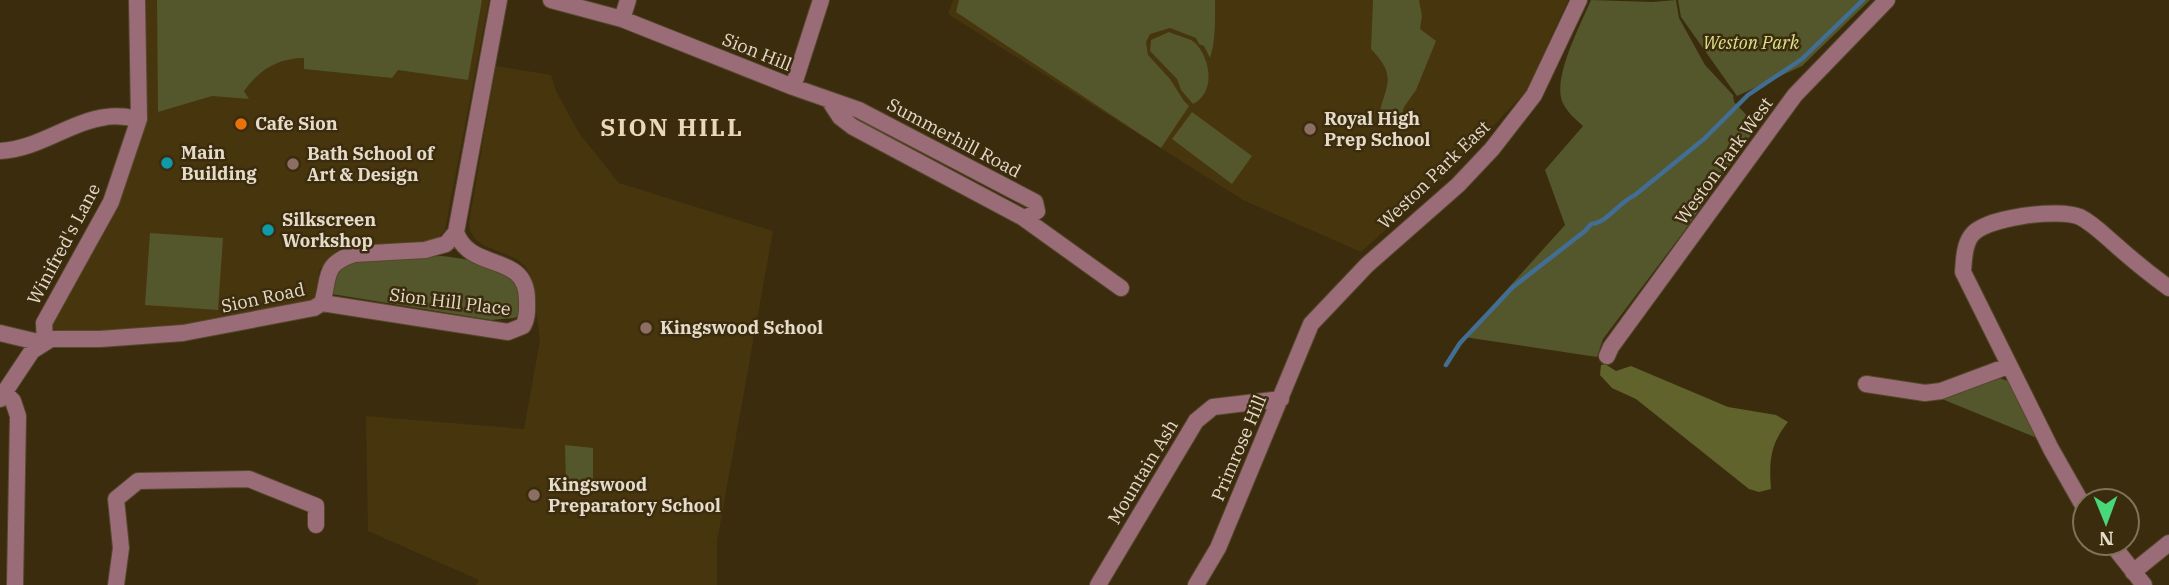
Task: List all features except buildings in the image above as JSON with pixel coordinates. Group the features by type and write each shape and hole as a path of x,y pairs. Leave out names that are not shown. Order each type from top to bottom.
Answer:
{"street":[{"name":"Winifred's Lane","path":"44,342 44,323 111,202 139,119 137,0"},
{"path":"456,232 499,0"},
{"name":"Sion Hill","path":"551,0 622,19 793,87 821,0"},
{"path":"622,19 628,0"},
{"name":"Weston Park East","path":"1311,324 1367,265 1458,185 1508,131 1534,95 1579,0"},
{"name":"Weston Park West","path":"1607,356 1796,95 1887,0"},
{"name":"Summerhill Road","path":"793,87 859,110 1035,202 1037,211 1028,217 1022,216 1121,288"},
{"path":"0,151 41,142 93,120 119,116 139,119"},
{"path":"2073,487 2008,366 1963,272 1964,252 1972,235 1985,225 2050,212 2066,213 2096,228 2169,288"},
{"name":"Sion Road","path":"0,333 44,342 60,338 100,339 183,333 314,308 321,303 326,276 335,263 345,257 354,254 425,250 446,244 456,232"},
{"name":"Sion Hill Place","path":"321,303 508,332 523,327 527,320 527,292 523,280 514,270 469,252 461,245 456,232"},
{"name":"Primrose Hill","path":"1196,585 1218,548 1311,324"},
{"path":"15,585 18,416 13,401 3,396 33,351 44,342"},
{"path":"1876,391 1941,391 2008,366"},
{"name":"Mountain Ash","path":"1098,585 1196,421 1213,407 1281,399"},
{"path":"116,585 121,548 116,499 138,481 249,479 316,506 316,525"},
{"path":"2122,557 2138,578 2169,543"}],"shaded area":[{"name":"Bath School of Art & Design","path":"143,0 489,0 445,230 436,240 345,247 336,252 319,270 317,293 314,299 307,302 195,325 95,333 52,329 50,322 144,114"},
{"name":"Royal High Prep School","path":"953,0 1568,0 1527,90 1454,168 1361,252 1243,200 948,14"},
{"name":"Kingswood School","path":"496,66 551,75 556,91 579,133 619,183 773,231 717,542 717,585 476,585 479,580 368,531 366,416 524,429 540,341 532,279 526,267 517,259 476,240 470,231 469,222"}],"green space":[{"path":"157,0 482,0 468,80 398,70 392,78 304,69 304,58 278,63 256,77 244,91 249,99 212,96 158,112"},
{"path":"959,0 1215,0 1213,44 1210,58 1196,38 1170,28 1150,34 1146,42 1148,55 1170,79 1189,106 1161,148 956,12"},
{"path":"1373,0 1419,0 1422,16 1420,29 1436,41 1400,121 1378,118 1388,81 1385,67 1371,49"},
{"path":"1591,0 1676,0 1679,18 1705,65 1757,126 1685,230 1603,339 1597,357 1464,337 1565,225 1545,170 1583,126 1566,108 1560,90 1569,50"},
{"name":"Weston Park","path":"1678,0 1870,0 1802,66 1737,96 1681,17"},
{"path":"1169,32 1194,42 1200,48 1207,65 1206,91 1193,104 1181,90 1177,79 1150,51 1151,40"},
{"path":"1192,112 1252,156 1232,184 1172,139"},
{"path":"150,233 223,238 218,310 145,305"},
{"path":"441,256 484,264 506,273 520,289 520,315 491,320 332,294 338,269 357,259"},
{"path":"1605,364 1616,371 1631,366 1728,407 1776,415 1788,422 1774,445 1770,470 1771,489 1759,492 1749,489 1636,399 1612,388 1600,375 1601,365"},
{"path":"1999,378 2008,381 2037,438 1942,399"},
{"path":"565,445 593,448 593,486 566,486"}],"waterway":[{"path":"1446,365 1460,343 1513,287 1704,139 1748,95 1802,59 1863,0"}],"place":[{"name":"Cafe Sion","path":"241,124"},
{"name":"Royal High Prep School","path":"1310,129"},
{"name":"Main Building","path":"167,163"},
{"name":"Bath School of Art & Design","path":"293,164"},
{"name":"Silkscreen Workshop","path":"268,230"},
{"name":"Kingswood School","path":"646,328"},
{"name":"Kingswood Preparatory School","path":"534,495"}],"district":[{"name":"SION HILL","path":"672,128"}]}
